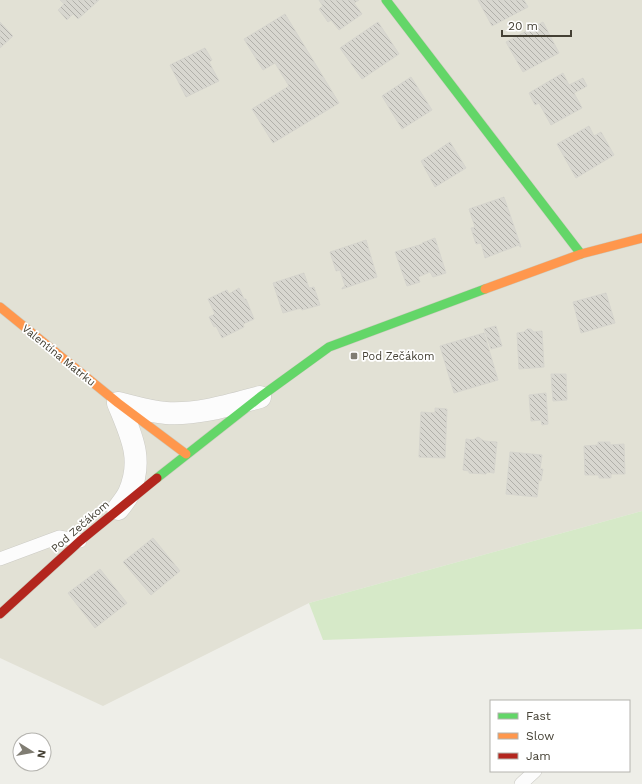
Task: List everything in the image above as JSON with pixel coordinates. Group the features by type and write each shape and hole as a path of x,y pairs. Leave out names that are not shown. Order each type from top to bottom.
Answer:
{"street":[{"path":"386,0 582,254"},
{"name":"Pod Zečákom","path":"0,614 80,541 118,509 260,397 329,347 582,254 642,238"},
{"name":"Valentína Matrku","path":"0,307 118,403 186,454"},
{"name":"Valentína Matrku","path":"118,403 167,413 212,409 260,397"},
{"name":"Valentína Matrku","path":"118,403 134,442 137,462 128,494 118,509"}],"lane":[{"path":"0,559 59,537 80,541"},
{"path":"521,784 534,772"}],"shaded area":[{"path":"0,0 642,0 642,511 309,603 103,706 0,658"}],"green space":[{"path":"642,511 642,629 323,640 309,603"}],"building":[{"path":"60,0 99,0 78,19 73,14 67,20 58,10 64,4"},
{"path":"319,0 359,0 354,3 362,14 339,30 331,20 328,22 319,9 323,6"},
{"path":"478,0 524,0 528,7 492,26"},
{"path":"285,14 339,103 273,143 252,109 289,86 275,63 263,70 244,39"},
{"path":"0,22 13,36 0,48"},
{"path":"378,22 399,54 362,79 340,48"},
{"path":"543,22 559,53 523,72 506,42"},
{"path":"205,48 212,60 209,62 219,81 186,97 170,65"},
{"path":"563,73 569,85 583,78 587,86 574,93 582,108 551,125 539,103 535,105 529,93"},
{"path":"411,77 432,110 402,129 382,96"},
{"path":"589,126 594,136 601,132 614,155 576,178 557,144"},
{"path":"450,142 466,168 435,187 421,161"},
{"path":"504,197 521,247 519,245 485,258 481,243 476,244 471,228 475,227 469,209"},
{"path":"435,238 446,273 433,277 430,272 418,277 420,282 407,286 395,252 423,244 422,243"},
{"path":"366,240 377,277 342,289 345,286 340,270 336,271 330,252"},
{"path":"304,273 309,288 314,287 320,305 283,313 273,283"},
{"path":"239,288 244,299 246,299 254,319 243,324 244,327 222,338 216,326 214,327 209,317 215,314 208,299 227,290 229,294"},
{"path":"606,293 615,323 581,333 573,302"},
{"path":"496,326 502,346 491,349 484,329"},
{"path":"527,329 531,329 534,332 542,331 544,367 519,369 517,333 524,332"},
{"path":"484,333 498,380 454,393 440,346"},
{"path":"551,374 566,374 567,400 553,401"},
{"path":"546,393 548,424 542,425 541,420 531,421 529,395"},
{"path":"435,408 447,409 445,458 419,457 421,412 435,413"},
{"path":"478,437 484,441 497,442 494,473 469,473 469,471 463,470 466,439 473,440"},
{"path":"598,442 610,442 610,445 624,444 625,474 611,474 611,478 599,478 599,475 585,475 584,446 598,445"},
{"path":"510,452 542,455 540,469 543,469 541,481 539,480 537,497 506,494"},
{"path":"153,538 180,571 151,595 123,562"},
{"path":"100,569 127,603 95,628 68,593"}],"traffic: fast":[{"path":"386,0 581,254"},
{"path":"157,478 260,397 329,347 485,289"}],"traffic: slow":[{"path":"485,289 581,254 642,238"},
{"path":"0,307 118,403 186,454"}],"traffic: jam":[{"path":"0,614 80,541 157,478"}],"place":[{"name":"Pod Zečákom","path":"354,356"}]}
